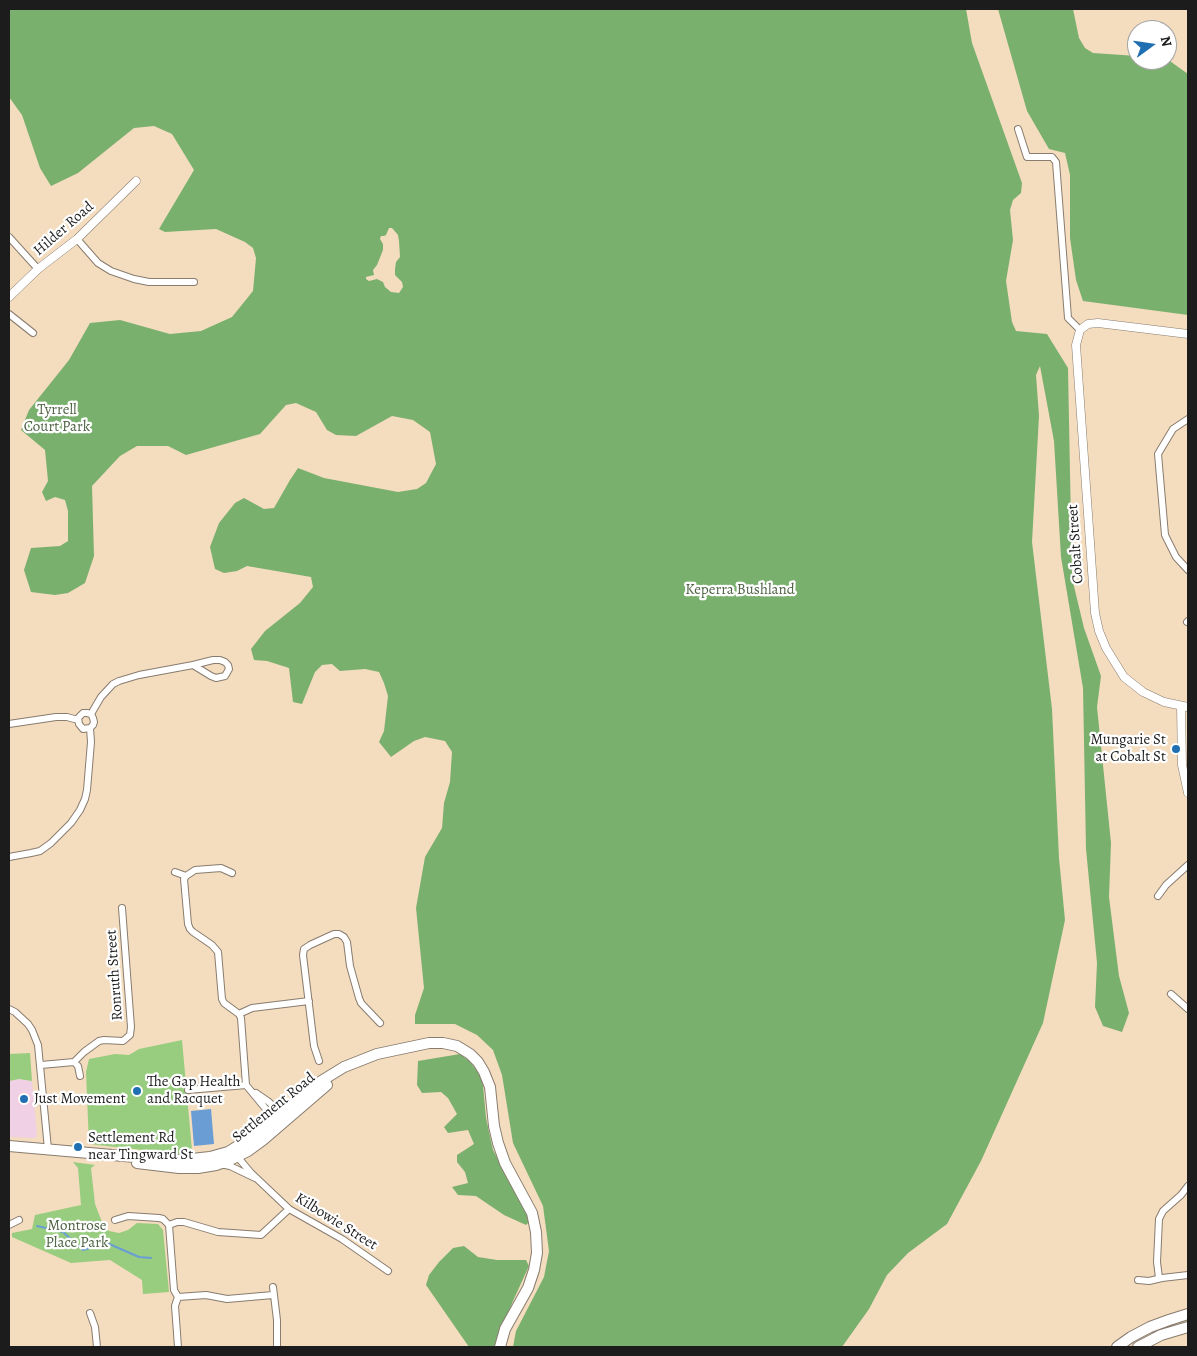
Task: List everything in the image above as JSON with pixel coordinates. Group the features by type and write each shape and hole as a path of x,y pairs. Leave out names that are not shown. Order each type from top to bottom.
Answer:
{"main road":[{"name":"Settlement Road","path":"51,1149 83,1157 179,1168 198,1168 220,1164 261,1136 279,1119 358,1061 376,1054 429,1043 457,1046 470,1054 484,1072 490,1087 494,1126 498,1143 505,1163 532,1213 536,1232 537,1253 534,1270 528,1288 506,1329 500,1347"},
{"name":"Settlement Road","path":"9,1146 182,1160 235,1153"},
{"path":"1117,1347 1150,1327 1188,1314"},
{"path":"1138,1347 1161,1335 1188,1327"}],"street":[{"path":"1018,129 1027,157 1052,158 1056,162 1068,318 1080,330 1088,324 1098,323 1188,334"},
{"name":"Hilder Road","path":"9,297 38,268 77,238 136,181"},
{"path":"9,237 38,268"},
{"path":"77,238 98,263 111,271 149,282 194,282"},
{"path":"9,314 34,333"},
{"name":"Cobalt Street","path":"1080,330 1076,345 1095,613 1099,631 1106,648 1124,677 1143,692 1164,702 1185,706"},
{"path":"1188,419 1173,429 1158,454 1165,535 1176,557 1188,570"},
{"path":"91,714 101,697 119,680 213,660 225,662 229,669 225,676 216,678 205,674 193,665"},
{"path":"1185,706 1182,765 1188,792"},
{"path":"90,728 81,728 78,720 83,713 91,714"},
{"path":"9,856 31,854 51,843 80,810 88,790 90,728 94,722 91,714"},
{"path":"9,724 56,717 78,720"},
{"path":"1158,896 1166,885 1188,865"},
{"path":"232,873 221,868 195,870 186,876 184,879 190,929 216,948 218,952 222,998 224,1003 239,1014 241,1018 248,1087 279,1119"},
{"path":"175,872 186,876"},
{"name":"Ronruth Street","path":"74,1062 99,1041 122,1041 130,1035 131,1027 122,908"},
{"path":"319,1061 314,1046 303,955 304,949 310,945 334,934 339,934 346,939 350,966 359,998 380,1023"},
{"path":"1171,994 1188,1010"},
{"path":"239,1014 252,1008 309,1001"},
{"path":"9,1009 22,1017 32,1030 38,1045 51,1149"},
{"path":"40,1065 74,1062 78,1066 80,1076"},
{"path":"188,1090 248,1087"},
{"name":"Kilbowie Street","path":"235,1153 260,1181 290,1209 342,1239 388,1271"},
{"path":"220,1164 232,1167 260,1181"},
{"path":"1159,1278 1157,1262 1159,1218 1162,1212 1187,1192"},
{"path":"169,1225 184,1222 218,1232 261,1235 290,1209"},
{"path":"115,1220 128,1216 159,1218 164,1219 169,1225 174,1290 178,1297 175,1306 178,1347"},
{"path":"9,1225 19,1220"},
{"path":"1138,1280 1149,1281 1188,1275"},
{"path":"273,1287 277,1320 277,1347"},
{"path":"178,1297 206,1295 227,1299 273,1295"},
{"path":"90,1313 95,1327 97,1347"}],"shaded area":[{"path":"19,1079 32,1081 37,1133 34,1138 9,1137 9,1081"}],"green space":[{"name":"Keperra Bushland","path":"9,9 966,9 972,43 1022,183 1021,193 1013,200 1010,210 1013,240 1006,281 1012,322 1016,331 1047,334 1068,368 1072,578 1084,628 1101,676 1097,707 1111,843 1109,897 1119,976 1129,1013 1122,1032 1103,1026 1095,1007 1097,963 1086,849 1083,688 1061,557 1054,441 1040,366 1036,375 1039,416 1032,542 1052,709 1059,858 1065,920 1043,1023 981,1161 947,1224 908,1253 887,1275 869,1309 842,1347 513,1347 516,1331 544,1277 549,1251 543,1206 513,1143 502,1075 493,1050 477,1035 455,1024 415,1024 415,1015 424,988 416,908 425,857 442,828 444,803 450,782 452,752 445,741 425,737 414,741 391,757 379,742 384,731 388,696 379,672 365,669 340,671 332,664 322,665 315,672 302,704 293,702 289,668 267,661 254,660 251,649 265,631 300,603 313,587 311,577 247,566 237,571 224,573 215,569 210,547 219,523 235,503 244,498 264,509 274,508 298,468 324,478 398,492 417,489 426,483 436,464 430,432 413,420 392,416 356,436 336,435 327,430 316,412 296,403 286,405 260,434 186,455 168,446 137,446 120,456 92,486 94,556 85,583 68,593 55,595 31,592 24,570 31,548 60,546 68,541 68,511 65,500 55,497 46,501 42,492 48,481 45,450 21,430 29,410 69,360 90,323 120,320 170,334 201,331 232,317 253,291 256,258 253,248 245,242 216,229 165,232 159,229 194,170 172,134 154,126 134,128 78,173 51,186 40,168 22,115 9,97","holes":["389,228 392,228 398,235 399,241 400,257 396,262 395,269 395,275 402,282 403,287 399,293 391,292 385,287 383,282 377,279 369,281 366,279 366,277 374,275 373,270 383,250 381,236 386,235"]},
{"path":"998,9 1073,9 1079,38 1085,48 1093,53 1127,55 1127,70 1177,70 1177,66 1188,74 1188,315 1083,301 1076,280 1070,238 1070,175 1065,153 1049,149 1027,111"},
{"name":"The Gap Health and Racquet","path":"182,1040 192,1150 178,1154 89,1144 86,1072 89,1059 115,1054 129,1055 139,1049"},
{"path":"30,1053 32,1081 19,1079 9,1081 9,1054"},
{"path":"460,1054 479,1073 483,1085 486,1118 493,1150 531,1220 526,1225 504,1215 476,1196 458,1195 452,1187 468,1183 465,1172 457,1162 457,1155 474,1144 468,1130 448,1133 444,1127 457,1114 448,1098 441,1092 422,1093 417,1085 418,1061"},
{"name":"Montrose Place Park","path":"73,1162 95,1165 91,1168 95,1204 102,1222 109,1231 119,1233 128,1230 137,1223 158,1224 163,1230 169,1292 143,1294 142,1280 110,1260 71,1263 12,1237 12,1233 32,1229 35,1215 81,1205 78,1168"},
{"path":"464,1246 478,1257 497,1260 526,1260 529,1266 494,1347 469,1347 426,1285 429,1275 439,1262 453,1248"}],"water":[{"path":"211,1109 214,1144 194,1146 191,1111"}],"waterway":[{"path":"37,1226 63,1232 83,1250 107,1243 139,1257 151,1258"}],"place":[{"name":"Mungarie St at Cobalt St","path":"1176,749"},
{"name":"The Gap Health and Racquet","path":"137,1091"},
{"name":"Just Movement","path":"24,1099"},
{"name":"Settlement Rd near Tingward St","path":"78,1147"}],"park label":[{"name":"Tyrrell Court Park","path":"57,418"}]}
